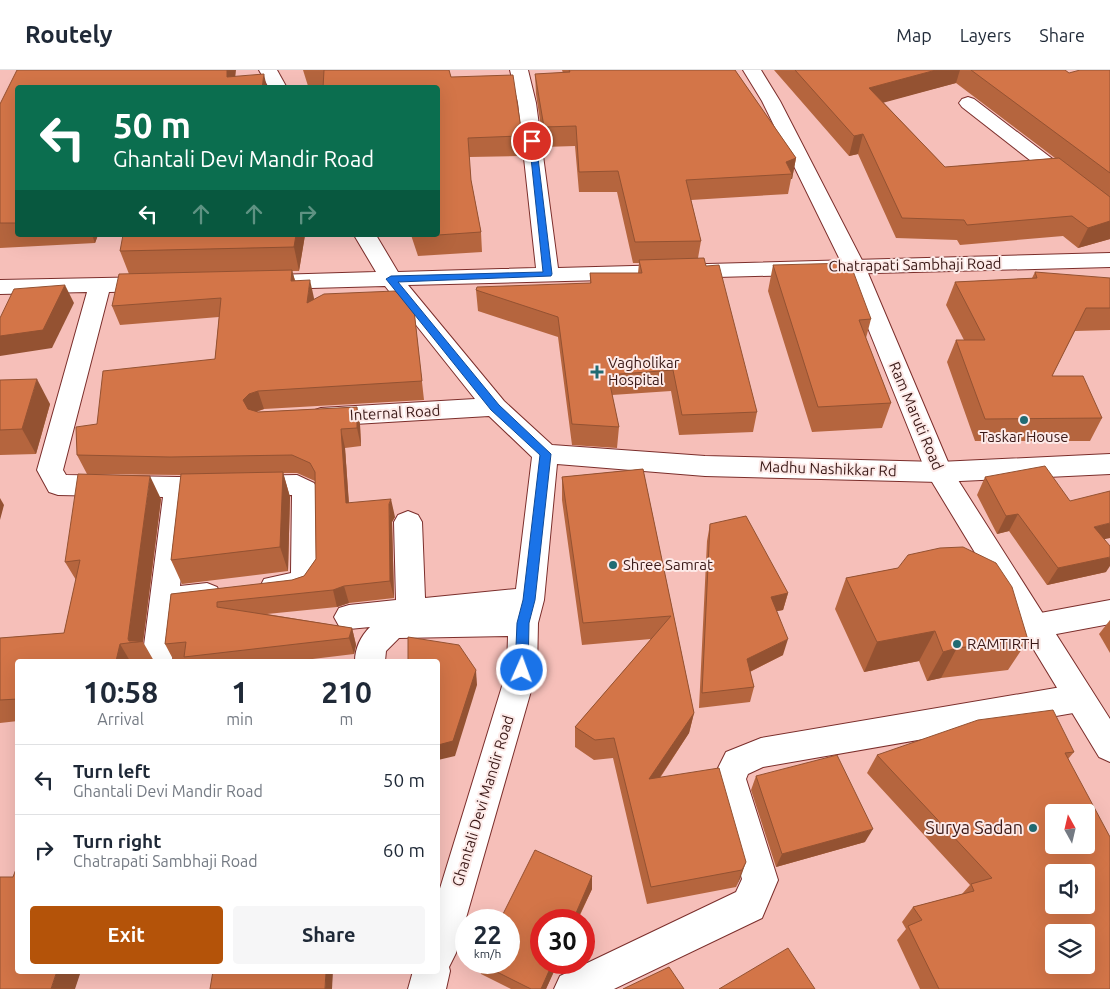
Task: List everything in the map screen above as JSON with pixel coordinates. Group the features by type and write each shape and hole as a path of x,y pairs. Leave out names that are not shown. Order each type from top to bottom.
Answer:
{"street":[{"path":"268,70 276,85"},
{"path":"519,70 527,103 548,274"},
{"name":"Ram Maruti Road","path":"752,70 771,101 854,266 939,472 1110,747"},
{"path":"968,103 1110,213"},
{"path":"366,237 391,279 495,407 546,454"},
{"name":"Chatrapati Sambhaji Road","path":"255,282 1110,260"},
{"path":"0,287 178,284"},
{"path":"100,285 50,470 58,485 178,487 297,485 305,490 305,577 298,584 164,600"},
{"name":"Internal Road","path":"303,418 495,407"},
{"name":"Madhu Nashikkar Rd","path":"546,454 705,466 939,472 1110,464"},
{"name":"Ghantali Devi Mandir Road","path":"440,939 446,896 522,670 526,611 546,454"},
{"path":"157,659 178,487"},
{"path":"408,522 411,611"},
{"path":"350,617 411,611 526,611"},
{"path":"370,659 370,651 377,638 393,626 526,611"},
{"path":"1035,626 1110,612"},
{"path":"573,989 749,904 760,880 729,778 736,763 761,754 1079,698"},
{"path":"427,989 431,974"}],"building":[{"path":"17,70 227,70 227,77 264,74 262,85 15,85 15,223 0,223 0,104"},
{"path":"324,70 449,70 451,77 513,75 521,128 518,128 519,136 468,138 471,180 481,232 440,235 440,85 323,85"},
{"path":"569,70 735,70 796,158 786,162 792,174 686,180 701,241 635,242 618,171 579,172 576,126 544,127 535,74 570,72"},
{"path":"795,70 936,70 869,88 945,167 1059,158 1110,197 1110,221 1088,228 1072,216 967,225 964,220 902,218 863,134 854,136"},
{"path":"971,70 1065,70 1069,73 1080,70 1110,70 1110,173"},
{"path":"123,237 296,237 294,247 120,251"},
{"path":"704,258 706,266 719,265 757,412 682,415 673,370 608,375 619,427 572,424 558,317 476,290 477,287 591,283 590,273 642,273 639,260"},
{"path":"850,263 871,319 859,320 891,403 818,407 773,265"},
{"path":"292,270 291,281 310,280 307,303 324,294 395,291 414,310 422,381 258,391 249,394 243,400 248,409 258,412 357,407 357,428 341,429 346,503 391,499 389,504 390,581 344,586 333,590 217,602 217,607 352,628 349,638 184,657 186,642 165,644 171,594 292,580 304,576 316,559 315,472 310,463 292,455 170,457 77,455 76,427 97,424 103,371 215,359 221,298 112,306 119,274"},
{"path":"1035,272 1110,278 1110,308 1086,308 1052,376 1083,376 1102,418 985,419 956,340 985,340 955,282 1037,278"},
{"path":"65,285 43,330 0,336 0,318 14,289"},
{"path":"37,379 22,429 0,430 0,380"},
{"path":"1045,466 1070,501 1110,491 1110,523 1094,527 1110,546 1110,557 1058,568 1018,514 1006,516 985,477"},
{"path":"643,469 694,713 649,779 719,768 746,862 742,870 651,887 614,738 595,740 575,727 671,616 583,623 562,477"},
{"path":"283,472 280,547 171,560 181,474"},
{"path":"78,474 150,476 128,639 129,641 143,641 120,644 116,659 15,659 15,699 0,700 0,638 64,633 80,560 65,562"},
{"path":"746,516 788,593 771,597 788,639 747,659 754,687 702,693 710,524"},
{"path":"963,547 996,563 1012,587 1028,640 957,648 943,652 935,631 877,642 846,578 898,568 908,555 940,548"},
{"path":"408,637 459,645 476,670 453,741 440,744 440,659 408,659"},
{"path":"1053,710 1074,752 1065,753 1092,804 1045,804 1045,854 1095,854 1095,809 1110,837 1110,989 939,989 908,926 922,920 913,907 974,891 971,884 992,878 877,755 978,720"},
{"path":"837,755 873,829 782,854 756,776"},
{"path":"535,850 592,876 578,909 530,909 530,974 548,974 541,989 531,989 501,974 520,974 520,909 506,909"},
{"path":"15,872 15,974 56,974 51,989 0,989 0,877 13,877"},
{"path":"788,948 815,989 719,989"},
{"path":"669,967 684,989 623,989"},
{"path":"212,974 326,974 325,989 210,989"}],"place":[{"name":"Vagholikar Hospital","path":"597,372"},
{"name":"Taskar House","path":"1024,420"},
{"name":"Shree Samrat","path":"613,565"},
{"name":"RAMTIRTH","path":"957,644"},
{"name":"Surya Sadan","path":"1033,828"}],"route":[{"path":"522,670 523,623 529,600 546,454 495,407 391,279 548,274 532,141"}]}
